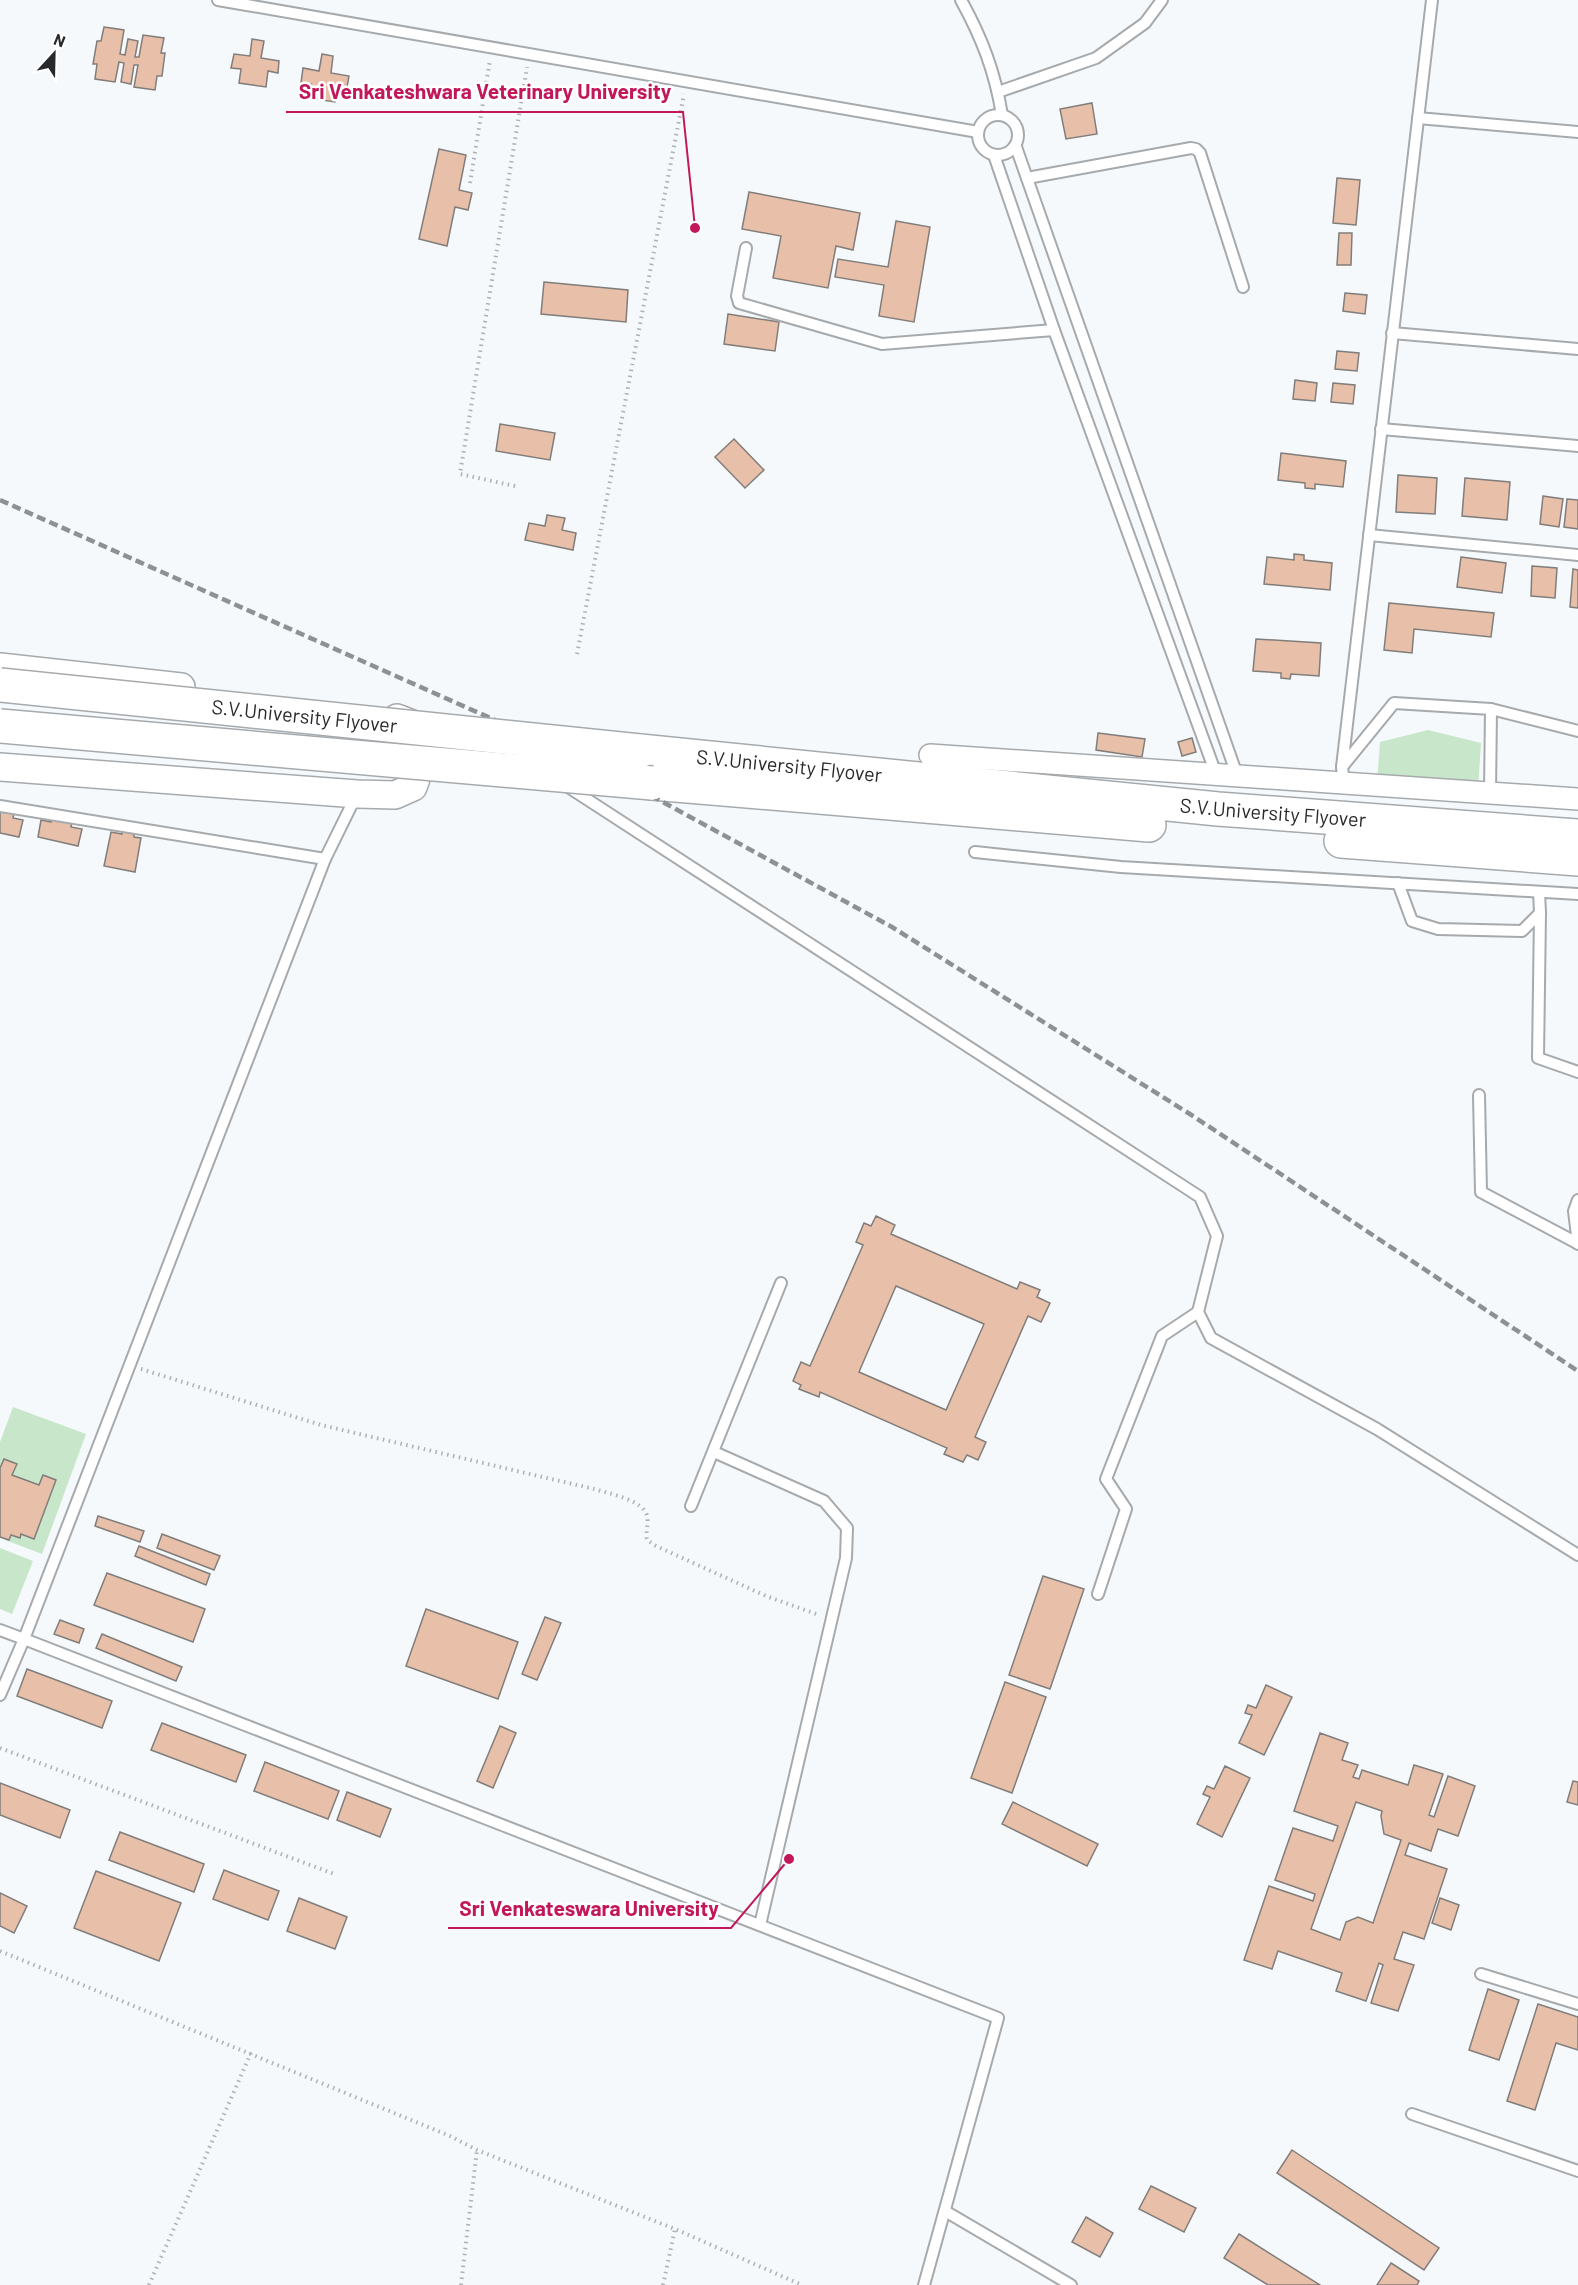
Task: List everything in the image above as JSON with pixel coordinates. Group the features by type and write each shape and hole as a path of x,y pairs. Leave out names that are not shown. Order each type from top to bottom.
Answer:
{"main road":[{"name":"S.V.University Flyover","path":"0,685 1218,809 1578,836"},
{"name":"S.V.University Flyover","path":"0,726 1390,845 1578,859"}],"street":[{"path":"0,667 312,702 385,713 410,723 418,746 419,772 413,787 395,795 0,767"},
{"path":"930,755 1216,774 1343,776 1490,793 1578,799"}],"lane":[{"path":"218,0 978,132"},
{"path":"961,0 981,36 998,92 1002,115"},
{"path":"998,92 1096,58 1145,23 1162,0"},
{"path":"1343,776 1432,0"},
{"path":"1016,147 1006,154 994,155 981,147 978,132 984,120 1002,115 1014,122 1017,128 1019,134 1016,147 1237,775"},
{"path":"1418,118 1578,132"},
{"path":"1027,178 1191,148 1196,149 1200,153 1243,287"},
{"path":"994,155 1054,330 1216,774"},
{"path":"746,248 737,296 739,303 877,343 1054,330"},
{"path":"1392,333 1578,349"},
{"path":"1381,429 1578,446"},
{"path":"1369,535 1578,555"},
{"path":"1343,776 1394,703 1491,709 1578,731"},
{"path":"1490,793 1491,709"},
{"path":"410,723 457,726 489,735 508,748"},
{"path":"528,760 1200,1197 1217,1236 1198,1312 1211,1338 1377,1429 1578,1555"},
{"path":"0,1695 24,1639 325,859 357,794"},
{"path":"0,806 325,859"},
{"path":"975,852 1120,867 1578,894"},
{"path":"1398,883 1412,921 1438,929 1522,931 1539,913"},
{"path":"1539,892 1539,1058 1578,1072"},
{"path":"1479,1095 1481,1192 1578,1243"},
{"path":"1578,1200 1574,1211 1578,1243"},
{"path":"691,1506 781,1283"},
{"path":"1098,1594 1126,1509 1106,1479 1162,1336 1198,1312"},
{"path":"714,1452 824,1501 847,1528 846,1558 760,1926"},
{"path":"0,1630 998,2018 924,2285"},
{"path":"1481,1974 1578,2004"},
{"path":"1412,2114 1578,2171"},
{"path":"945,2211 1071,2285"}],"path":[{"path":"470,183 492,48"},
{"path":"515,486 460,474 529,54"},
{"path":"577,654 686,81"},
{"path":"129,1366 321,1425 594,1489 633,1501 643,1508 647,1516 647,1540 656,1546 766,1596 831,1620"},
{"path":"0,1748 334,1874"},
{"path":"0,1951 450,2136 477,2150 675,2229 802,2285"},
{"path":"148,2285 251,2053"},
{"path":"461,2285 477,2150"},
{"path":"663,2285 675,2229"}],"green space":[{"path":"1428,730 1481,743 1478,789 1377,783 1380,742"},
{"path":"13,1407 86,1434 42,1554 0,1538 0,1442"},
{"path":"0,1548 33,1561 12,1614 0,1609"}],"building":[{"path":"104,27 124,30 120,54 125,55 128,39 138,41 135,57 139,57 143,35 164,38 161,53 165,53 162,76 157,76 155,90 134,87 138,65 134,65 131,84 121,82 124,63 119,62 115,82 95,79 97,64 93,64 97,41 101,41"},
{"path":"252,39 264,41 261,58 279,61 278,73 268,71 266,87 239,83 241,69 231,68 234,54 250,56"},
{"path":"322,54 333,56 331,73 349,76 347,87 338,86 335,102 308,98 311,84 301,83 303,68 319,71"},
{"path":"1092,103 1097,134 1066,139 1060,109"},
{"path":"439,149 466,155 459,190 472,193 468,210 455,207 447,246 419,239"},
{"path":"1337,178 1360,180 1356,225 1333,223"},
{"path":"749,192 860,213 853,250 836,246 828,288 773,278 781,236 742,229"},
{"path":"896,221 930,227 914,322 879,316 884,285 835,277 838,259 888,267"},
{"path":"1339,233 1352,233 1351,265 1337,265"},
{"path":"544,282 628,290 626,322 541,314"},
{"path":"1345,293 1367,295 1365,314 1343,311"},
{"path":"728,314 779,322 775,351 724,344"},
{"path":"1337,351 1359,353 1357,371 1335,369"},
{"path":"1295,380 1317,383 1315,401 1293,399"},
{"path":"1333,383 1355,385 1353,404 1331,402"},
{"path":"500,424 555,433 550,460 496,451"},
{"path":"734,439 764,470 745,488 715,457"},
{"path":"1281,453 1346,461 1343,487 1315,484 1315,489 1305,488 1305,483 1278,480"},
{"path":"1398,475 1437,478 1435,514 1396,512"},
{"path":"1465,478 1510,482 1507,520 1462,516"},
{"path":"1543,496 1563,499 1559,527 1540,524"},
{"path":"1567,499 1578,500 1578,529 1564,527"},
{"path":"547,515 565,518 562,530 576,533 573,550 525,540 529,523 545,526"},
{"path":"1294,554 1304,555 1304,560 1332,563 1330,590 1264,584 1267,557 1294,560"},
{"path":"1461,557 1506,563 1502,593 1457,587"},
{"path":"1532,566 1557,568 1555,598 1531,596"},
{"path":"1573,569 1578,570 1578,608 1570,607"},
{"path":"1389,603 1494,613 1491,637 1414,629 1412,653 1384,650"},
{"path":"1256,639 1321,643 1319,676 1291,674 1290,679 1281,678 1281,673 1253,671"},
{"path":"1098,733 1145,739 1142,757 1096,750"},
{"path":"1192,738 1196,752 1182,756 1178,742"},
{"path":"0,810 14,813 13,818 23,820 19,837 0,833"},
{"path":"51,818 72,822 71,827 82,829 78,846 38,837 41,820 51,822"},
{"path":"122,831 141,838 135,872 104,866 111,832 122,834"},
{"path":"876,1216 895,1225 891,1234 1017,1289 1020,1282 1040,1290 1037,1297 1050,1303 1041,1322 1028,1316 975,1437 986,1442 978,1460 967,1455 963,1462 944,1454 947,1448 820,1392 819,1397 799,1389 801,1385 793,1381 801,1362 810,1366 863,1245 856,1242 864,1223 871,1226","holes":["896,1286 984,1324 946,1410 859,1372"]},
{"path":"4,1459 17,1464 12,1475 39,1485 43,1475 56,1480 34,1539 21,1534 20,1538 11,1535 9,1540 0,1537 0,1468"},
{"path":"98,1516 144,1531 140,1542 95,1526"},
{"path":"162,1534 220,1556 214,1570 157,1548"},
{"path":"139,1546 210,1574 206,1585 135,1556"},
{"path":"107,1573 205,1609 193,1642 94,1605"},
{"path":"1043,1576 1084,1589 1050,1689 1009,1675"},
{"path":"426,1609 518,1642 498,1699 406,1666"},
{"path":"545,1617 561,1623 537,1680 522,1674"},
{"path":"60,1620 84,1629 79,1643 54,1634"},
{"path":"102,1634 182,1667 176,1681 96,1648"},
{"path":"27,1669 112,1701 102,1728 17,1696"},
{"path":"1005,1682 1046,1697 1012,1793 971,1778"},
{"path":"1266,1685 1292,1697 1264,1755 1239,1743 1252,1715 1245,1713 1248,1705 1256,1708"},
{"path":"162,1723 246,1755 236,1782 151,1750"},
{"path":"500,1726 516,1733 493,1788 477,1781"},
{"path":"1320,1733 1348,1743 1342,1760 1358,1765 1353,1777 1359,1779 1362,1770 1408,1785 1414,1765 1443,1774 1429,1815 1434,1817 1448,1776 1475,1786 1458,1836 1438,1829 1431,1851 1409,1843 1405,1855 1447,1869 1424,1939 1403,1932 1394,1959 1414,1965 1398,2011 1371,2003 1383,1965 1379,1963 1366,2001 1336,1991 1342,1973 1278,1951 1272,1969 1244,1960 1269,1886 1313,1901 1315,1894 1275,1880 1293,1828 1333,1841 1338,1826 1294,1811","holes":["1356,1802 1382,1811 1384,1834 1401,1840 1373,1923 1358,1917 1346,1922 1340,1940 1311,1929"]},
{"path":"265,1762 339,1791 328,1819 254,1791"},
{"path":"1225,1766 1250,1778 1222,1837 1197,1824 1210,1797 1203,1794 1207,1786 1214,1789"},
{"path":"1573,1781 1578,1782 1578,1805 1567,1802"},
{"path":"0,1783 70,1810 60,1838 0,1815"},
{"path":"347,1792 391,1809 380,1837 337,1820"},
{"path":"1013,1802 1098,1844 1087,1866 1002,1824"},
{"path":"120,1832 204,1864 194,1892 109,1860"},
{"path":"224,1870 279,1891 268,1920 213,1899"},
{"path":"96,1871 181,1903 159,1961 74,1928"},
{"path":"0,1893 27,1906 14,1933 0,1926"},
{"path":"299,1898 347,1917 335,1949 287,1931"},
{"path":"1440,1898 1459,1905 1451,1930 1432,1923"},
{"path":"1488,1989 1519,2000 1499,2060 1469,2050"},
{"path":"1538,2004 1578,2017 1578,2050 1556,2043 1535,2110 1507,2101"},
{"path":"1292,2150 1439,2248 1424,2270 1277,2173"},
{"path":"1151,2186 1196,2208 1184,2232 1139,2209"},
{"path":"1086,2217 1113,2233 1100,2257 1072,2242"},
{"path":"1239,2234 1320,2285 1268,2285 1224,2258"},
{"path":"1391,2263 1419,2281 1417,2285 1377,2285"}],"railway":[{"path":"0,500 506,725 650,795 892,927 1193,1116 1578,1371"}],"place":[{"name":"Sri Venkateshwara Veterinary University","path":"695,228"},
{"name":"Sri Venkateswara University","path":"789,1859"}]}
